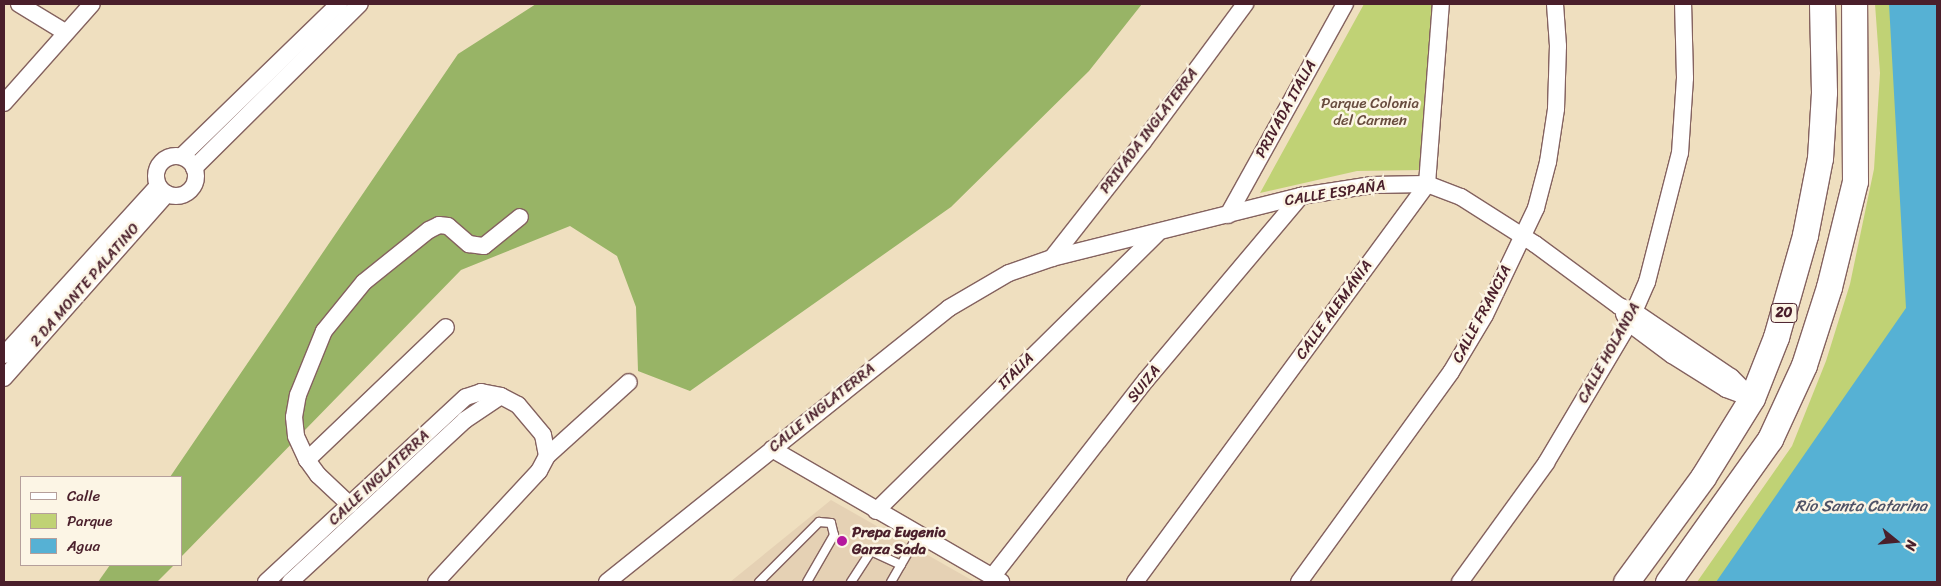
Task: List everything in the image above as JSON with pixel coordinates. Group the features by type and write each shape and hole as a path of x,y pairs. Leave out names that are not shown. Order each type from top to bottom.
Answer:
{"main road":[{"name":"20","path":"1626,582 1703,477 1752,398 1792,289 1815,188 1824,92 1822,4"},
{"name":"20","path":"1668,582 1770,439 1792,392 1829,287 1855,180 1854,4"},
{"path":"1770,439 1752,398 1792,392"}],"street":[{"path":"19,4 65,32"},
{"path":"4,103 65,32 92,4"},
{"path":"182,156 194,168 195,180 190,190 178,196 162,190 156,174 162,162 173,156 182,156 339,4"},
{"path":"194,168 360,4"},
{"name":"PRIVADA INGLATERRA","path":"1052,258 1143,142 1245,4"},
{"name":"PRIVADA ITALIA","path":"1228,215 1345,4"},
{"path":"1427,184 1441,4"},
{"name":"CALLE FRANCIA","path":"1299,582 1451,372 1485,315 1536,208 1548,162 1556,109 1558,46 1555,4"},
{"name":"CALLE HOLANDA","path":"1460,582 1546,463 1632,318 1658,246 1680,153 1685,78 1683,4"},
{"name":"CALLE ESPAÑA","path":"1052,258 1301,196 1372,185 1427,184 1462,197 1522,236 1619,306 1632,318 1731,377 1752,398"},
{"name":"CALLE ALEMÁNIA","path":"1135,582 1427,184"},
{"name":"2 DA MONTE PALATINO","path":"4,354 162,190"},
{"name":"2 DA MONTE PALATINO","path":"4,378 162,190"},
{"name":"SUIZA","path":"996,580 1146,380 1301,196"},
{"path":"350,505 306,460 296,436 294,417 298,395 313,354 339,309 383,265 429,230 439,225 448,226 469,244 484,246 520,217"},
{"name":"ITALIA","path":"876,512 1158,232"},
{"name":"CALLE INGLATERRA","path":"607,582 949,308 1010,273 1052,258"},
{"path":"306,460 446,327"},
{"path":"436,582 539,472 547,456 629,382"},
{"name":"CALLE INGLATERRA","path":"266,582 466,397 481,392 501,396 518,405 543,435 547,456"},
{"name":"CALLE INGLATERRA","path":"290,582 465,420 501,396"},
{"path":"772,449 876,512 996,580"}],"lane":[{"path":"759,582 819,522 831,523 834,535 807,582"},
{"path":"891,582 918,535"},
{"path":"851,582 871,551 901,566"}],"shaded area":[{"name":"Prepa Eugenio Garza Sada","path":"831,500 975,582 730,582"}],"green space":[{"path":"536,4 1142,4 1089,71 951,207 690,391 638,371 636,307 617,256 570,226 461,270 182,556 182,476 171,476 458,54"},
{"name":"Parque Colonia del Carmen","path":"1364,4 1435,4 1423,170 1357,171 1260,193"},
{"name":"Río Santa Catarina","path":"1875,4 1937,4 1937,582 1697,582 1792,446 1826,361 1850,284 1874,169 1880,73"},
{"path":"109,566 173,566 157,582 98,582"}],"water":[{"name":"Río Santa Catarina","path":"1889,4 1937,4 1937,582 1716,582 1906,308"}],"place":[{"name":"Prepa Eugenio Garza Sada","path":"842,541"}]}
